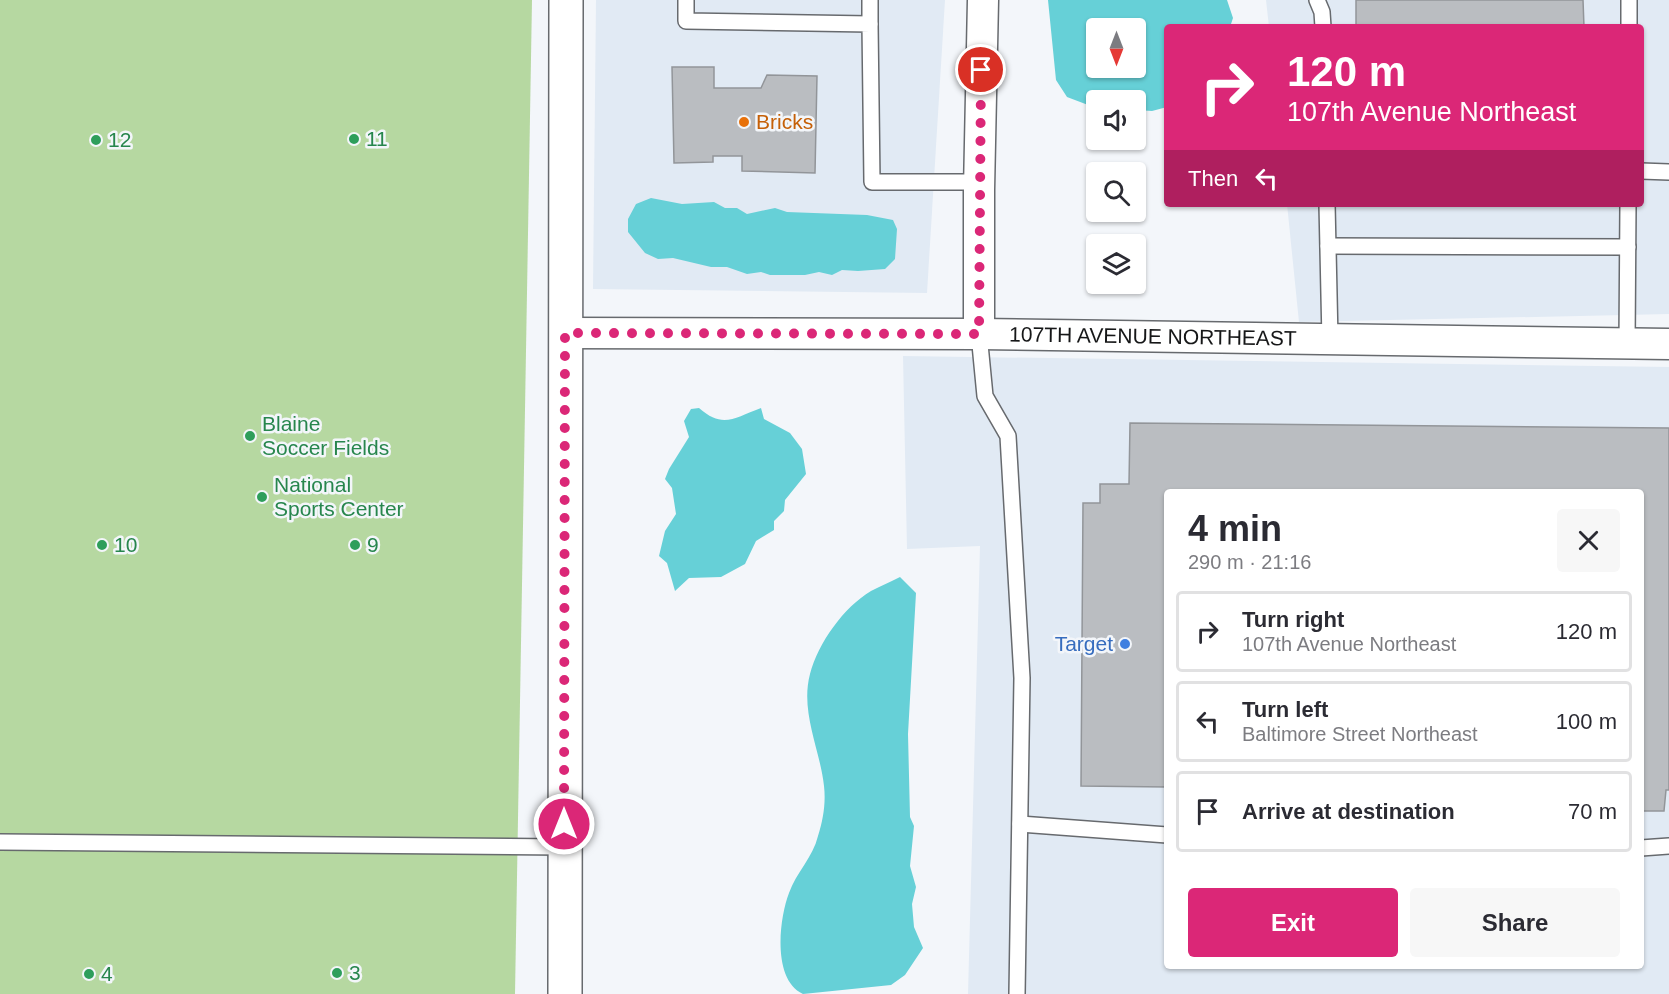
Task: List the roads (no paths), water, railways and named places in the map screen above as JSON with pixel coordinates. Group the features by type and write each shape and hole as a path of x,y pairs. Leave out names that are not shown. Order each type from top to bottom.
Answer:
{"street":[{"path":"565,994 566,0"},
{"path":"979,334 983,0"},
{"name":"107TH AVENUE NORTHEAST","path":"565,333 979,334 1669,344"}],"lane":[{"path":"686,0 686,21 870,24"},
{"path":"870,0 872,182 980,182"},
{"path":"1317,0 1322,12 1323,24"},
{"path":"1629,0 1629,24"},
{"path":"1644,171 1669,172"},
{"path":"1327,207 1330,340"},
{"path":"1627,344 1628,207"},
{"path":"1328,246 1628,247"},
{"path":"979,334 985,396 1008,436 1022,678 1017,994"},
{"path":"1020,824 1164,835"},
{"path":"0,842 564,847"},
{"path":"1644,848 1669,846"}],"water":[{"path":"1048,0 1227,0 1233,18 1231,24 1164,24 1164,108 1146,111 1146,90 1086,90 1086,104 1067,97 1056,80"},
{"path":"651,198 682,204 714,202 725,208 737,208 747,214 775,208 787,212 867,215 893,220 897,229 895,259 885,269 842,270 832,275 819,272 805,275 770,275 761,272 747,274 727,267 711,267 673,258 658,259 645,253 628,232 628,219 636,204"},
{"path":"699,408 715,418 729,420 761,408 764,419 790,433 802,449 806,474 785,500 784,511 774,521 774,530 756,541 745,564 721,577 689,578 675,591 667,563 659,556 665,531 676,514 672,488 665,479 689,437 684,421 691,409"},
{"path":"900,577 916,593 908,734 910,817 914,826 910,866 916,887 912,904 914,927 923,948 905,975 891,985 803,994 793,987 786,976 782,963 781,933 785,904 816,844 824,811 822,772 807,702 810,674 826,638 851,606 871,591"}],"place":[{"name":"Bricks","path":"744,122"},
{"name":"11","path":"354,139"},
{"name":"12","path":"96,140"},
{"name":"Blaine Soccer Fields","path":"250,436"},
{"name":"National Sports Center","path":"262,497"},
{"name":"10","path":"102,545"},
{"name":"9","path":"355,545"},
{"name":"Target","path":"1125,644"},
{"name":"3","path":"337,973"},
{"name":"4","path":"89,974"}]}
